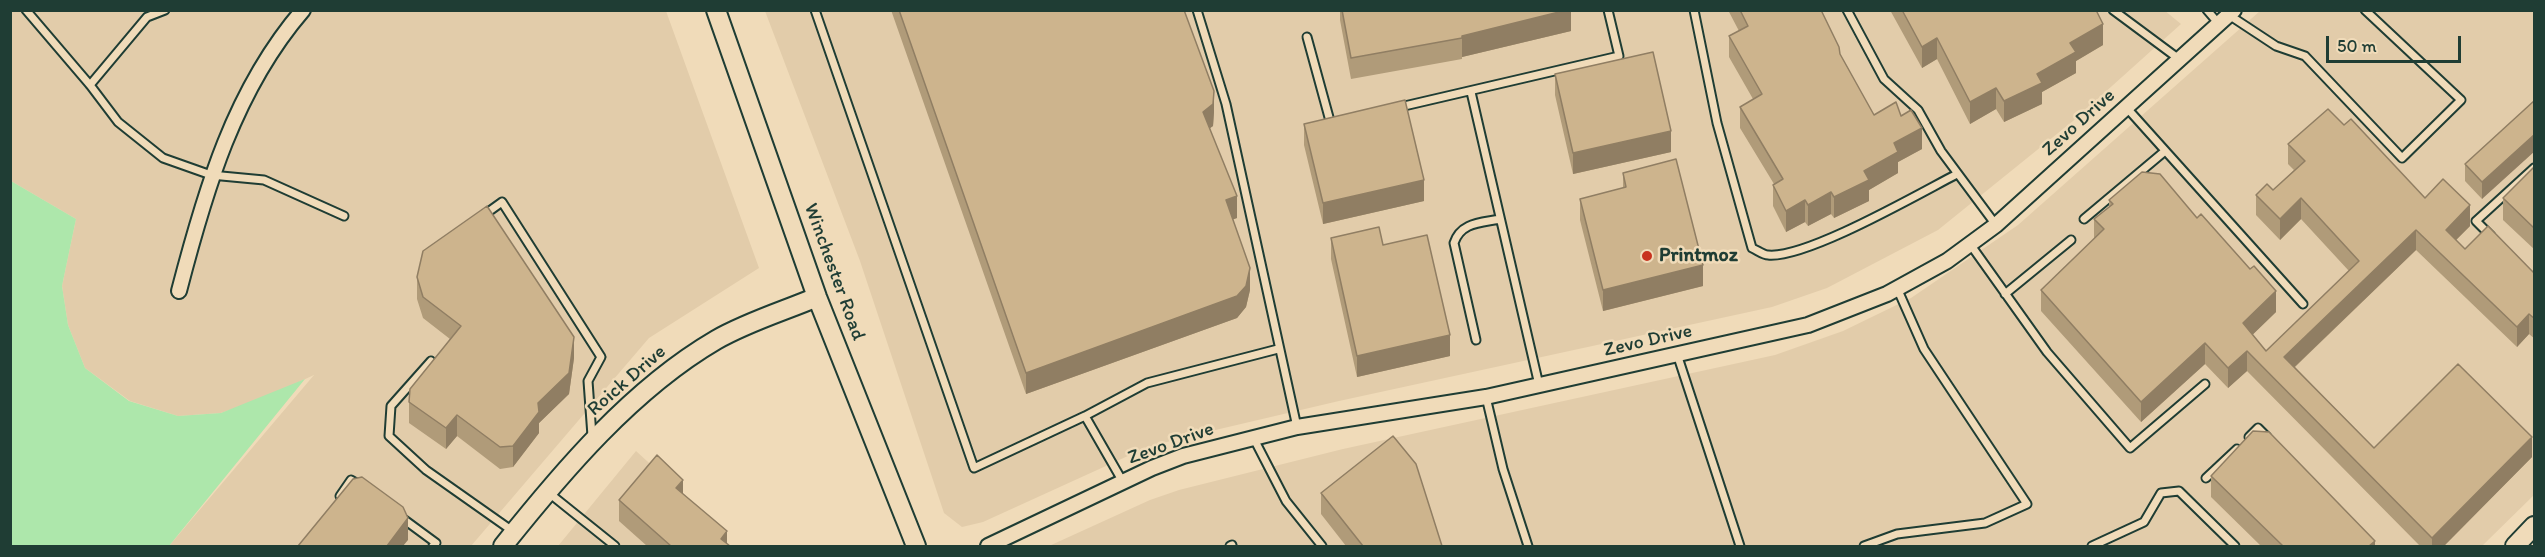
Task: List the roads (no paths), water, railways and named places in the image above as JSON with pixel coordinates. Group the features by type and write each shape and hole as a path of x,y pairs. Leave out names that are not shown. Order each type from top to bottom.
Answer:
{"street":[{"path":"179,291 212,175 234,120 257,77 303,10"},
{"name":"Winchester Road","path":"716,10 818,297 916,546"},
{"name":"Zevo Drive","path":"988,546 1183,456 1297,426 1486,397 1808,325 1898,288 1947,261 1996,225 2227,16"},
{"name":"Roick Drive","path":"508,539 592,442 675,368 717,339 818,297"},
{"path":"2515,546 2535,526"}],"lane":[{"path":"26,10 90,85 118,122 162,158 212,175 264,180 344,216"},
{"path":"90,85 147,17 165,10"},
{"path":"815,10 974,468 1085,416 1147,383 1278,349"},
{"path":"1197,10 1226,104 1278,349 1297,426"},
{"path":"1389,109 1619,57 1608,10"},
{"path":"1694,10 1717,123 1752,248 1768,255 1804,249 1888,211 1957,174"},
{"path":"1847,10 1884,80 1918,110 1941,151 1996,225"},
{"path":"2113,10 2180,58"},
{"path":"2207,10 2227,16 2276,46 2305,56 2402,158 2462,100 2365,10"},
{"path":"1307,37 1330,122 1342,119"},
{"path":"1471,92 1539,385"},
{"path":"2126,107 2303,304"},
{"path":"2084,219 2165,151"},
{"path":"2501,246 2476,221 2535,168"},
{"path":"478,220 502,202 601,357 588,381 592,442"},
{"path":"1476,340 1454,243 1457,232 1464,227 1500,219"},
{"path":"2005,294 2071,240"},
{"path":"1970,244 2047,352 2130,448 2205,384"},
{"path":"1864,546 1898,534 1985,523 2027,504 1924,349 1898,288"},
{"path":"1677,354 1740,546"},
{"path":"430,361 391,406 389,436 508,539"},
{"path":"1486,397 1503,469 1528,546"},
{"path":"1085,416 1123,483"},
{"path":"2206,478 2258,428 2274,445"},
{"path":"1253,437 1286,501 1322,546"},
{"path":"338,499 351,480 361,487"},
{"path":"2092,546 2145,522 2162,493 2179,491 2235,546"},
{"path":"547,492 615,546"},
{"path":"398,515 435,543 433,546"}],"place":[{"name":"Printmoz","path":"1647,256"}]}
